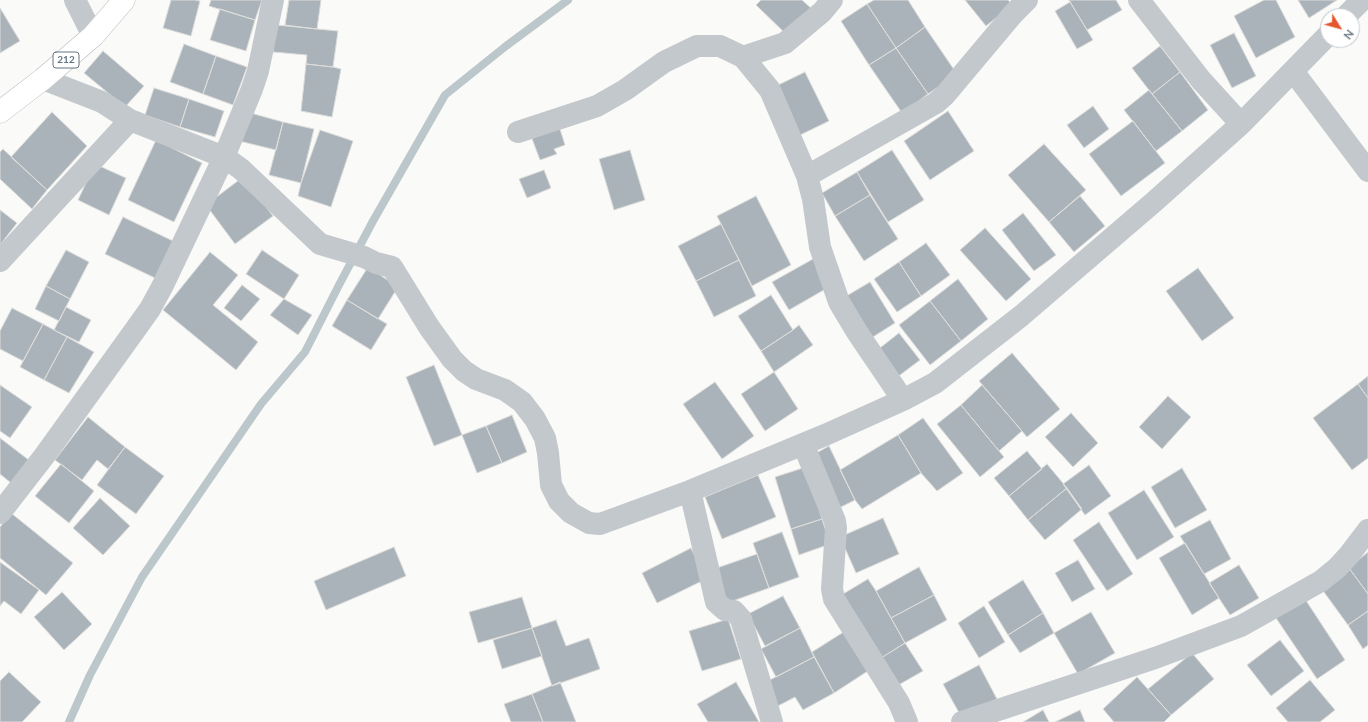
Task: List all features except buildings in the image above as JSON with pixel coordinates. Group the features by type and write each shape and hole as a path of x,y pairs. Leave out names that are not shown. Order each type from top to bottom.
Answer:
{"main road":[{"name":"212","path":"0,112 43,79 93,36 124,0"}],"street":[{"path":"74,0 93,36"},
{"path":"0,513 45,455 150,309 163,285 224,157 252,89 258,71 273,0"},
{"path":"743,57 785,43 822,12 832,0"},
{"path":"807,176 936,103 945,96 1013,14 1027,0"},
{"path":"1139,0 1201,80 1241,124"},
{"path":"1354,8 1362,0"},
{"path":"43,79 102,102 130,120 224,157 242,168 320,244 392,267 434,334 452,359 464,371 476,379 505,390 522,402 535,420 544,438 548,453 551,485 559,501 571,513 589,523 600,524 690,490 804,444 904,400 935,383 1020,316 1155,201 1241,124 1320,43"},
{"path":"518,132 597,106 625,90 664,62 697,46 720,46 743,57 770,90 807,176 813,199 820,247 839,302 904,400"},
{"path":"1293,71 1368,172"},
{"path":"0,261 130,120"},
{"path":"804,444 835,521 836,528 832,589 834,599 899,703 907,722"},
{"path":"690,490 716,602 725,610 734,612 741,619 772,722"},
{"path":"962,722 1110,674 1210,639 1241,626 1321,581 1337,568 1349,555 1368,530"}],"waterway":[{"path":"69,722 90,675 142,577 261,404 305,352 373,221 445,95 506,46 568,0"}]}
